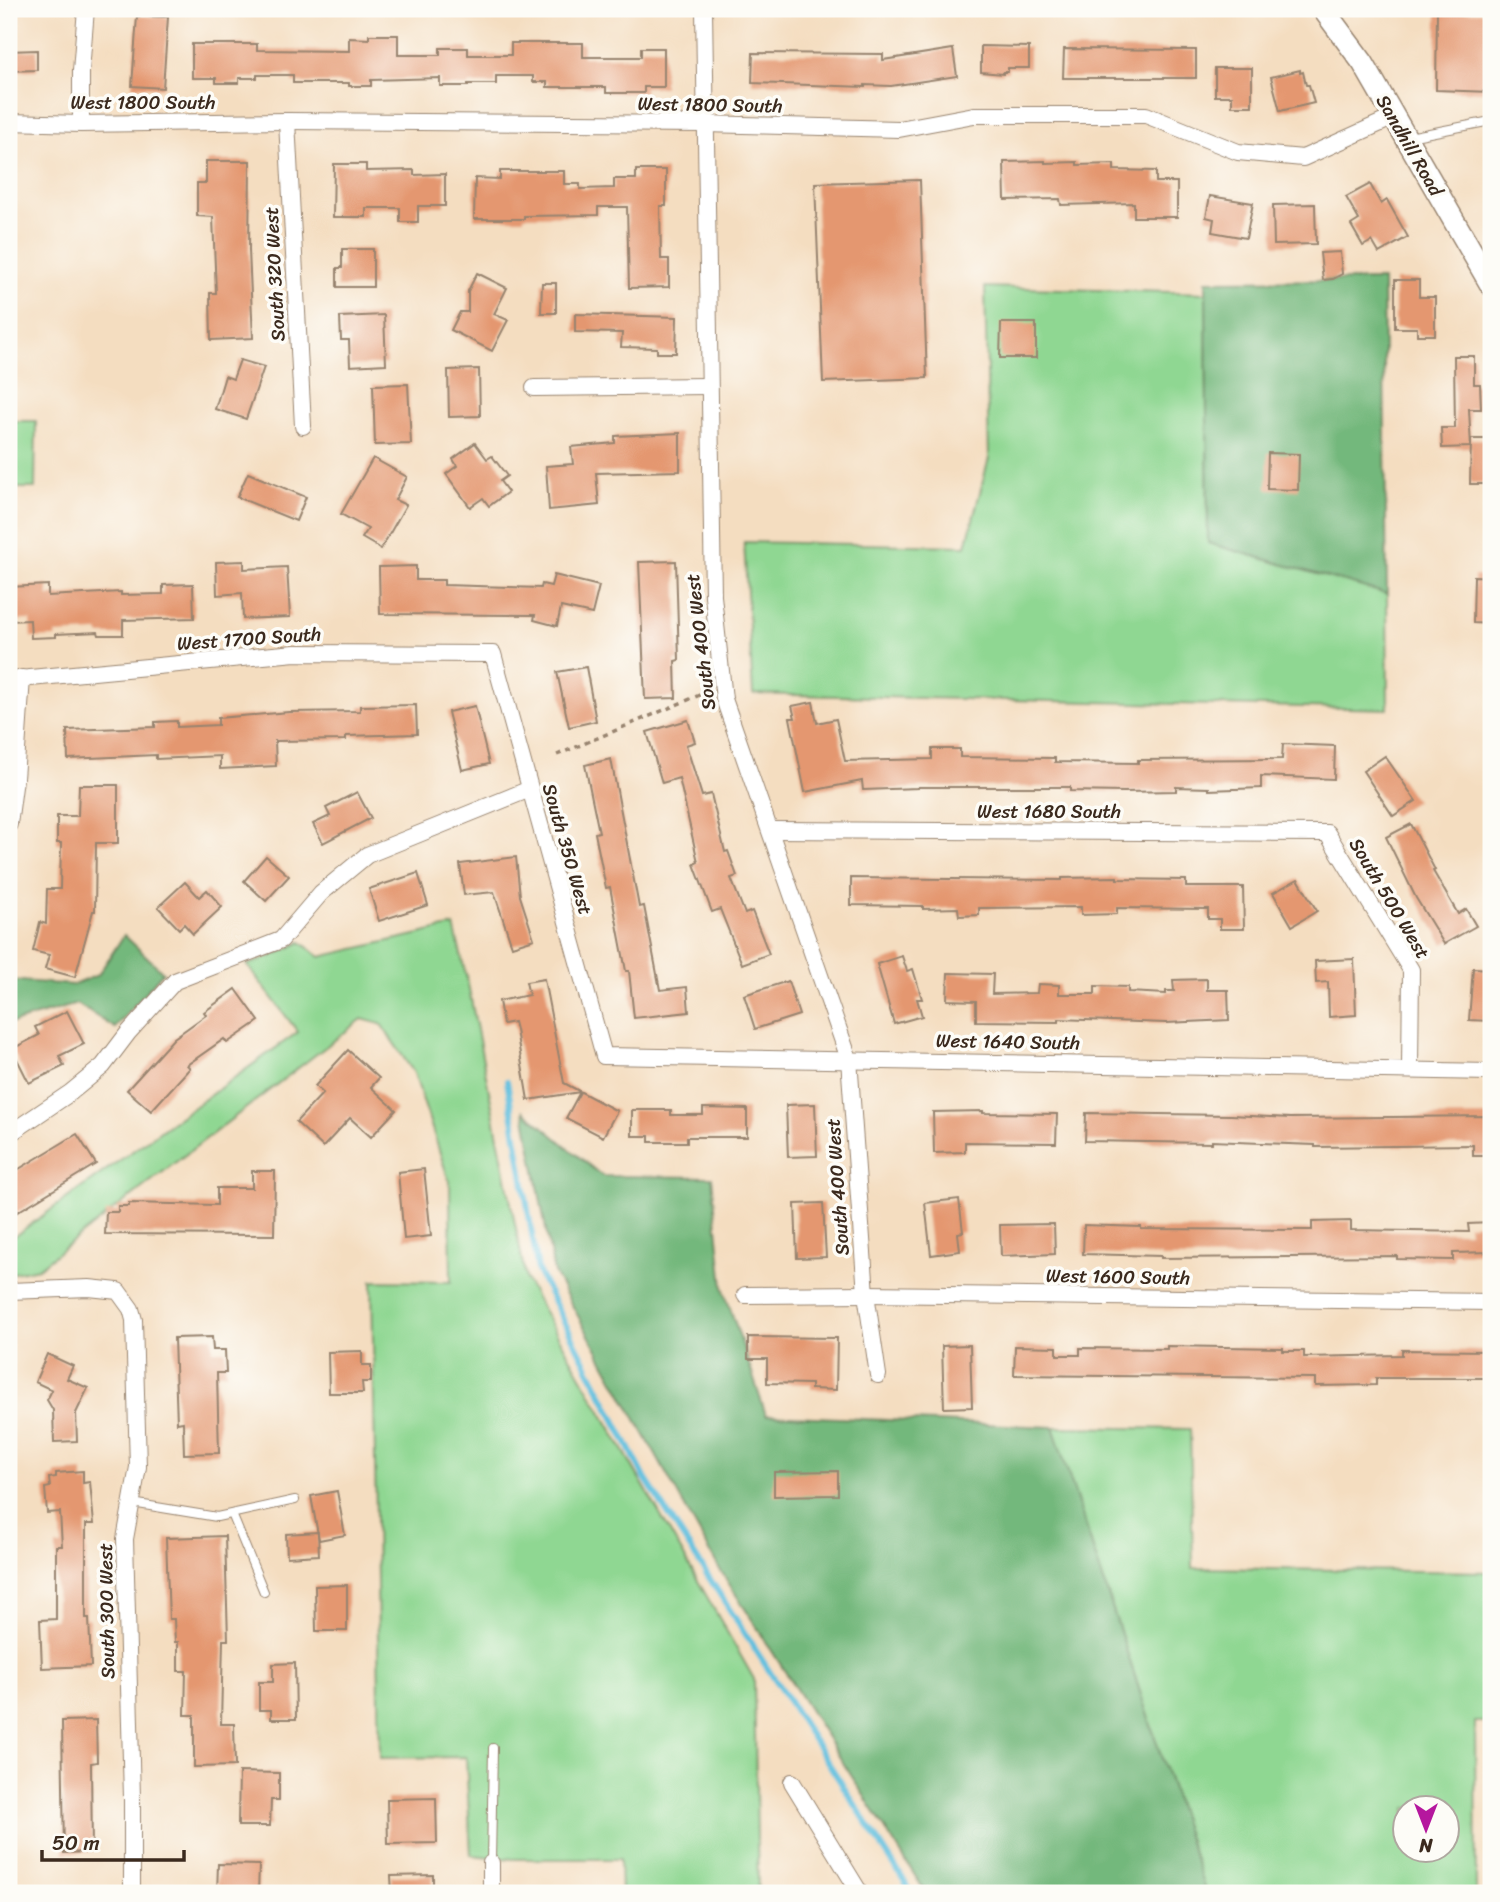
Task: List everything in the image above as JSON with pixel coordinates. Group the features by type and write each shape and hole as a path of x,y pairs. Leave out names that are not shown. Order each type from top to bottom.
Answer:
{"street":[{"path":"81,124 81,71 86,9"},
{"name":"South 400 West","path":"704,9 713,596 724,699 849,1059 866,1294 878,1374"},
{"name":"Sandhill Road","path":"1323,9 1363,63 1406,138 1485,260 1491,285"},
{"name":"West 1800 South","path":"9,122 704,124 899,129 974,115 1146,115 1238,152 1303,158 1394,117"},
{"name":"South 320 West","path":"287,121 303,426"},
{"path":"534,388 708,386"},
{"name":"West 1700 South","path":"16,679 295,653 493,654"},
{"name":"South 350 West","path":"493,654 604,1056"},
{"path":"9,824 15,779 16,679"},
{"path":"9,1134 70,1093 103,1066 128,1033 175,981 281,940 321,893 367,855 530,789"},
{"name":"West 1680 South","path":"770,830 1327,833"},
{"name":"South 500 West","path":"1327,833 1411,970 1410,1069"},
{"name":"West 1640 South","path":"604,1056 1491,1072"},
{"name":"South 300 West","path":"9,1292 89,1288 118,1291 131,1309 134,1320 138,1467 125,1539 132,1893"},
{"name":"West 1600 South","path":"745,1295 866,1294 1491,1302"},
{"path":"792,1782 860,1893"},
{"path":"491,1863 491,1893"}],"lane":[{"path":"1406,138 1491,121"},
{"path":"132,1503 217,1517 295,1500"},
{"path":"232,1514 264,1592"},
{"path":"491,1863 493,1748"}],"path":[{"path":"557,755 708,691"}],"green space":[{"path":"1383,280 1387,594 1208,543 1206,281"},
{"path":"985,287 1206,293 1208,543 1387,594 1388,709 753,694 744,542 966,546 989,458"},
{"path":"9,421 36,421 35,488 9,488"},
{"path":"454,926 468,984 526,1280 754,1679 758,1893 621,1893 620,1859 513,1859 471,1855 466,1757 380,1758 372,1281 451,1282 450,1184 414,1073 381,1024 362,1019 38,1268 9,1274 9,1240 298,1032 247,965 301,942 320,957"},
{"path":"124,935 163,972 115,1028 77,1004 9,1024 9,980 73,985 98,975"},
{"path":"524,1111 602,1176 712,1177 723,1287 766,1415 1053,1427 1206,1893 926,1893 719,1568 554,1273"},
{"path":"1053,1427 1190,1429 1193,1568 1491,1572 1491,1722 1475,1722 1476,1893 1206,1893"}],"building":[{"path":"1437,11 1491,12 1491,92 1436,90"},
{"path":"137,16 168,17 163,88 132,86"},
{"path":"369,35 398,35 398,55 440,55 440,48 468,48 468,55 511,55 511,43 583,43 583,57 641,57 641,48 664,48 664,87 644,87 644,93 606,93 606,87 547,87 547,82 533,82 533,76 496,76 496,84 468,86 440,86 440,78 371,80 371,86 349,86 349,83 293,83 293,75 257,75 257,78 239,78 239,83 216,83 216,78 192,78 192,44 257,44 257,50 349,51 349,38 369,39"},
{"path":"981,46 1029,47 1029,68 1008,68 1008,72 1003,74 981,72"},
{"path":"953,49 957,76 865,87 752,83 753,53 883,54 883,60"},
{"path":"1064,49 1196,50 1196,78 1063,78"},
{"path":"37,50 37,70 9,71 9,51"},
{"path":"1215,68 1252,68 1252,106 1232,106 1232,96 1215,96"},
{"path":"1300,70 1306,85 1309,85 1314,103 1280,111 1271,77"},
{"path":"206,161 250,161 249,250 253,338 211,340 210,293 216,293 213,217 197,216 197,183 206,183"},
{"path":"1004,162 1077,162 1077,165 1114,164 1114,170 1156,171 1156,182 1177,182 1177,217 1134,217 1134,203 1061,205 1060,199 1005,200"},
{"path":"334,164 366,164 366,171 414,170 414,175 445,174 445,206 418,206 418,222 400,222 400,208 366,208 366,217 333,217"},
{"path":"636,170 666,170 666,206 660,206 661,259 669,259 669,287 629,288 627,207 598,207 598,215 474,219 475,178 500,179 500,171 564,171 564,184 580,184 580,189 614,188 614,179 636,179"},
{"path":"920,180 927,378 823,382 815,183"},
{"path":"1370,184 1381,204 1387,200 1408,237 1379,253 1372,241 1363,246 1351,225 1359,220 1346,197"},
{"path":"1210,196 1253,203 1246,238 1212,232 1214,219 1206,217"},
{"path":"1315,204 1316,244 1274,245 1273,205"},
{"path":"342,249 373,249 373,287 337,287 337,268 342,268"},
{"path":"1340,252 1342,274 1323,280 1320,253"},
{"path":"477,273 507,288 494,314 508,320 492,351 451,330 460,312 468,312 468,291"},
{"path":"1395,280 1419,280 1419,297 1435,297 1435,335 1417,335 1417,328 1395,328"},
{"path":"542,283 556,283 556,313 541,313"},
{"path":"575,314 677,317 676,353 657,353 657,348 621,347 622,333 575,332"},
{"path":"384,315 386,364 350,366 349,340 341,340 340,317"},
{"path":"1001,323 1036,323 1036,358 1000,358"},
{"path":"1454,356 1474,356 1474,384 1480,384 1481,409 1469,409 1471,447 1442,448 1441,428 1455,428"},
{"path":"240,360 264,367 246,419 215,409 225,376 233,379"},
{"path":"479,369 480,416 449,417 448,370"},
{"path":"408,384 411,444 375,445 373,385"},
{"path":"680,433 680,471 596,473 599,505 549,510 546,466 573,464 571,447 615,443 615,436"},
{"path":"1471,439 1491,439 1491,484 1470,484"},
{"path":"475,443 487,459 492,456 507,476 500,481 508,492 489,506 483,498 470,507 446,474 457,466 453,459"},
{"path":"1268,453 1299,454 1298,490 1267,489"},
{"path":"373,458 407,477 395,500 406,505 381,549 362,538 368,529 341,514"},
{"path":"248,473 306,497 296,521 237,497"},
{"path":"244,561 244,569 287,567 290,617 243,619 242,593 217,595 216,562"},
{"path":"676,561 679,660 675,661 676,698 645,699 639,562"},
{"path":"416,566 416,580 444,580 444,585 541,588 542,584 551,586 554,575 599,586 592,614 561,607 557,626 534,620 535,615 380,614 379,567"},
{"path":"1474,576 1491,577 1491,624 1473,623"},
{"path":"193,584 194,618 123,620 123,635 99,635 98,632 31,638 30,620 9,621 9,587 48,585 48,596 121,592 121,595 163,594 163,585"},
{"path":"586,667 596,721 569,727 557,672"},
{"path":"813,702 817,723 836,719 845,761 932,759 932,749 960,749 960,757 1055,758 1055,762 1282,759 1283,744 1335,746 1334,779 1261,776 1261,788 1209,790 1176,787 1176,791 1124,792 1070,791 1070,787 918,787 863,790 862,781 805,792 790,718 795,718 792,706"},
{"path":"416,705 417,734 346,736 346,740 275,741 276,766 220,769 220,756 156,759 156,755 68,759 67,730 155,727 155,722 177,721 177,727 218,725 218,718 289,712 360,711 360,706"},
{"path":"475,706 489,764 462,770 448,712"},
{"path":"688,720 695,742 686,745 702,796 711,794 725,852 728,851 737,876 731,878 745,914 752,911 769,954 742,964 720,909 712,912 694,864 698,862 679,778 662,783 647,732"},
{"path":"1385,756 1416,801 1393,816 1363,771"},
{"path":"611,759 639,907 644,906 660,990 687,987 689,1012 634,1018 629,971 626,971 610,887 606,888 595,833 599,832 585,765"},
{"path":"79,785 118,785 118,843 96,843 95,911 75,977 45,969 49,955 33,951 40,922 46,924 47,889 60,889 61,843 57,843 57,816 78,816"},
{"path":"357,792 371,818 323,843 313,824 330,816 326,808"},
{"path":"1411,824 1435,870 1433,871 1458,914 1466,909 1476,926 1444,944 1416,898 1386,837"},
{"path":"266,856 289,876 266,901 244,881"},
{"path":"516,857 520,896 534,939 512,946 494,892 464,895 460,864"},
{"path":"418,873 428,905 379,921 369,889"},
{"path":"1117,877 1186,880 1186,887 1243,887 1244,929 1220,929 1220,919 1208,919 1208,909 1117,908 1117,914 1081,915 1081,907 979,908 979,915 959,916 958,908 851,905 851,878 1062,880"},
{"path":"1298,879 1317,911 1292,926 1273,893"},
{"path":"185,882 199,897 207,890 222,907 193,934 184,924 179,929 158,907"},
{"path":"902,956 907,971 913,969 922,999 917,999 922,1016 894,1024 877,964"},
{"path":"1354,959 1356,1015 1329,1017 1328,982 1316,983 1315,961"},
{"path":"1473,968 1491,969 1491,1021 1469,1020"},
{"path":"948,973 993,974 992,994 1037,993 1038,984 1059,985 1059,994 1095,994 1095,986 1128,987 1128,992 1166,994 1166,991 1174,991 1173,980 1207,979 1207,990 1228,990 1229,1020 1166,1023 1059,1019 1059,1022 976,1021 976,1001 947,1000"},
{"path":"544,979 564,1083 617,1111 603,1137 566,1118 580,1092 528,1100 514,1022 503,1024 499,1001 529,995 526,982"},
{"path":"788,981 799,1015 755,1029 744,995"},
{"path":"236,989 259,1021 227,1043 224,1039 187,1065 190,1068 151,1111 127,1090 174,1038"},
{"path":"67,1011 84,1044 59,1056 64,1066 29,1083 12,1049 39,1035 35,1027"},
{"path":"348,1050 379,1078 371,1087 396,1110 371,1137 350,1118 323,1147 296,1122 323,1093 315,1086"},
{"path":"815,1104 817,1156 788,1157 786,1105"},
{"path":"703,1108 747,1109 747,1137 687,1137 687,1142 649,1142 649,1136 632,1136 632,1110 671,1110 671,1115 703,1115"},
{"path":"933,1112 1057,1114 1056,1143 965,1142 965,1152 934,1153"},
{"path":"1086,1113 1290,1118 1491,1116 1491,1156 1473,1156 1473,1145 1315,1147 1212,1141 1085,1141"},
{"path":"77,1134 96,1164 9,1217 9,1175"},
{"path":"424,1169 431,1236 404,1239 398,1172"},
{"path":"252,1171 275,1171 274,1235 105,1234 106,1212 118,1212 118,1206 129,1206 129,1203 217,1205 217,1188 252,1188"},
{"path":"959,1199 963,1232 958,1233 960,1251 931,1255 925,1203"},
{"path":"823,1203 826,1257 797,1258 795,1204"},
{"path":"1351,1221 1351,1230 1469,1232 1468,1224 1491,1223 1491,1252 1453,1253 1453,1260 1397,1259 1397,1256 1161,1258 1083,1254 1084,1225 1141,1229 1312,1230 1312,1222"},
{"path":"1054,1224 1055,1254 1001,1256 1000,1225"},
{"path":"212,1337 213,1350 225,1350 226,1373 217,1373 219,1453 184,1454 183,1422 177,1423 174,1338"},
{"path":"748,1337 837,1338 836,1390 811,1389 811,1384 767,1383 767,1359 748,1359"},
{"path":"970,1345 972,1407 944,1408 942,1346"},
{"path":"1015,1346 1057,1347 1057,1355 1080,1355 1080,1348 1167,1349 1167,1346 1283,1348 1283,1351 1304,1351 1304,1357 1402,1355 1402,1350 1491,1351 1491,1378 1376,1378 1376,1385 1315,1386 1315,1378 1014,1375"},
{"path":"362,1351 362,1365 371,1365 371,1382 362,1382 363,1393 329,1393 328,1352"},
{"path":"47,1354 73,1366 67,1379 88,1388 76,1413 77,1441 54,1442 53,1410 47,1400 52,1390 35,1382"},
{"path":"83,1471 83,1483 90,1482 94,1524 86,1524 86,1618 89,1618 91,1666 42,1668 40,1620 56,1619 56,1546 62,1546 60,1512 47,1513 45,1488 50,1487 49,1478 56,1477 56,1473"},
{"path":"838,1471 838,1495 774,1496 774,1472"},
{"path":"337,1491 345,1535 319,1540 311,1496"},
{"path":"318,1532 319,1555 287,1557 286,1534"},
{"path":"225,1536 228,1640 223,1640 221,1724 234,1724 235,1766 194,1767 194,1715 185,1715 186,1671 178,1671 178,1642 175,1642 174,1619 169,1619 166,1538"},
{"path":"347,1585 347,1631 316,1631 315,1586"},
{"path":"295,1663 296,1719 271,1719 271,1710 259,1710 259,1682 273,1682 273,1664"},
{"path":"96,1720 97,1762 91,1763 92,1852 64,1853 62,1721"},
{"path":"239,1772 279,1773 279,1800 271,1800 270,1826 238,1826"},
{"path":"436,1798 437,1843 388,1844 387,1799"},
{"path":"218,1864 259,1865 258,1893 217,1893"},
{"path":"433,1875 433,1893 392,1893 391,1876"}],"waterway":[{"path":"507,1081 538,1271 645,1478 912,1893"}]}
